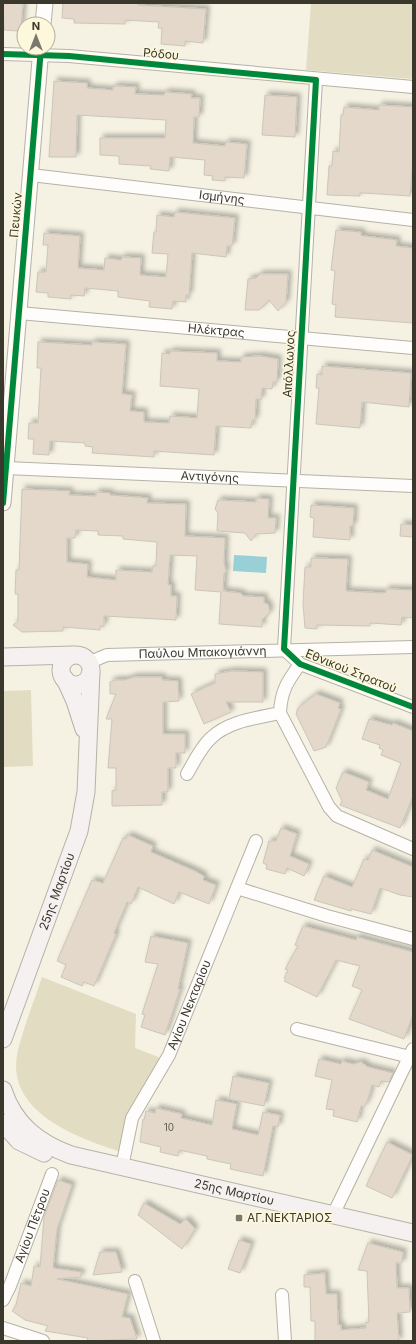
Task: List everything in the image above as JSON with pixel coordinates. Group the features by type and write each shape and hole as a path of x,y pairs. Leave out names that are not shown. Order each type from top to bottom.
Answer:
{"main road":[{"path":"64,678 62,665 64,660 73,655"},
{"path":"3,657 28,656 73,655 83,656 90,667 87,680 78,685 69,683 48,664 28,656"},
{"name":"25ης Μαρτίου","path":"3,1039 79,831 86,792 90,667"},
{"name":"25ης Μαρτίου","path":"64,678 75,701 87,738"},
{"name":"25ης Μαρτίου","path":"6,1114 38,1151 58,1156 78,1157"},
{"name":"25ης Μαρτίου","path":"6,1114 36,1138 53,1148 78,1157 413,1233"}],"street":[{"path":"44,16 45,3"},
{"name":"Ρόδου","path":"3,54 16,53"},
{"name":"Ρόδου","path":"56,53 316,80 413,87"},
{"name":"Πευκών","path":"3,503 41,56"},
{"name":"Απόλλωνος","path":"284,649 292,481 316,80"},
{"name":"Ισμήνης","path":"30,175 413,220"},
{"name":"Ηλέκτρας","path":"19,313 413,348"},
{"name":"Αντιγόνης","path":"6,468 413,486"},
{"name":"Παύλου Μπακογιάννη","path":"90,667 107,656 284,649 413,647"},
{"name":"Εθνικού Στρατού","path":"284,649 300,664 413,707"},
{"path":"300,664 286,683 280,699 280,714 329,807 337,816 413,849"},
{"path":"187,774 210,738 219,732 254,718 280,714"},
{"name":"Αγίου Νεκταρίου","path":"122,1167 132,1118 169,1055 256,841"},
{"path":"237,888 327,916 413,939"},
{"path":"297,1029 412,1053 333,1215"},
{"name":"Αγίου Πέτρου","path":"3,1300 10,1286 52,1174"},
{"path":"134,1281 154,1341"},
{"path":"282,1295 285,1341"},
{"path":"3,1328 43,1341"}],"shaded area":[{"path":"311,3 413,3 413,79 306,70"},
{"path":"31,690 33,766 3,767 3,691"},
{"path":"42,977 136,1014 135,1048 161,1058 121,1152 85,1139 49,1120 34,1107 23,1093 17,1075 17,1055 25,1026"}],"water":[{"path":"234,555 267,557 266,573 233,571"}],"building":[{"path":"3,3 23,3 22,16 16,16 16,31 4,30"},
{"path":"63,3 139,3 138,5 206,9 203,43 185,41 185,46 161,44 162,28 158,28 159,22 125,20 125,24 74,23 74,19 62,18"},
{"path":"54,81 87,83 87,88 113,90 113,87 116,86 136,87 135,94 164,95 165,92 192,94 191,98 200,98 199,117 194,117 193,143 225,146 226,142 247,144 244,178 225,177 225,181 212,180 213,176 204,175 205,160 170,157 169,171 150,169 151,166 119,164 119,156 100,155 100,138 165,138 166,120 77,115 76,157 49,157"},
{"path":"265,95 297,97 295,137 262,135"},
{"path":"379,105 413,107 413,158 410,196 364,193 360,193 360,196 327,195 329,166 332,166 333,151 339,152 341,115 343,115 344,107 379,110"},
{"path":"175,212 235,218 232,246 227,246 226,257 192,253 189,295 186,295 186,302 173,301 172,309 149,307 150,301 118,297 118,291 85,288 84,296 71,295 71,299 48,297 48,293 36,292 38,272 46,272 48,245 43,245 44,233 80,236 78,268 104,270 105,258 121,260 122,257 141,258 140,275 166,277 168,254 152,253 154,232 156,232 157,215 174,217"},
{"path":"336,230 361,232 361,235 364,236 397,240 396,246 413,248 413,323 335,317 336,305 332,304 335,271 331,270"},
{"path":"260,274 288,274 286,302 278,311 269,300 259,310 245,310 248,279 256,278"},
{"path":"38,342 92,345 92,342 126,344 122,394 132,395 130,411 144,412 144,422 169,423 170,416 197,418 199,389 160,386 162,353 170,354 170,351 217,353 217,361 241,362 241,357 260,356 278,359 277,382 273,382 272,389 262,388 261,400 256,399 255,420 252,420 251,428 216,426 214,455 154,451 154,457 92,453 93,447 85,446 85,443 50,441 49,455 33,454 34,439 28,439 29,423 38,423 41,368 37,368"},
{"path":"322,366 411,373 409,407 362,402 360,428 316,424 319,388 316,388 317,374 322,375"},
{"path":"22,489 70,491 69,495 96,496 96,492 110,493 110,495 148,498 147,503 186,504 185,536 225,538 224,563 226,571 224,574 223,591 240,593 244,596 264,597 264,603 268,604 270,612 262,620 262,627 219,624 221,592 195,590 197,556 170,555 168,585 171,585 171,596 177,596 176,620 104,616 104,626 100,626 100,630 63,627 63,631 22,632 13,625 18,621 18,594 15,594 16,570 19,570","holes":["76,530 98,531 98,535 123,536 123,539 157,542 156,566 153,566 152,572 116,570 116,580 87,577 88,564 67,562 67,538 75,538"]},
{"path":"256,498 269,499 268,518 276,518 275,533 256,534 251,541 245,533 217,531 218,513 215,509 218,500 256,502"},
{"path":"311,505 354,508 353,526 350,526 350,540 313,537 314,518 310,517"},
{"path":"401,524 413,525 413,537 400,536"},
{"path":"311,558 348,559 346,591 383,593 386,592 386,589 413,590 413,618 402,617 401,625 370,623 370,626 317,625 317,629 305,628 303,604 305,567 311,567"},
{"path":"232,671 263,672 263,702 226,702 231,712 204,724 191,694 215,683 215,674"},
{"path":"134,677 162,677 162,680 178,681 179,701 163,702 163,734 185,734 185,753 176,753 176,768 168,768 168,792 162,792 162,805 112,806 112,791 116,790 116,768 108,768 112,719 106,719 116,694 110,694 110,682"},
{"path":"316,694 340,703 338,708 341,709 326,747 314,751 296,714 298,708"},
{"path":"369,719 392,725 393,723 413,731 413,796 400,828 340,805 342,801 336,788 343,772 369,782 366,790 388,799 401,763 381,755 383,750 379,748 380,745 362,739"},
{"path":"281,828 297,834 290,856 309,864 304,876 287,868 285,874 266,869 267,865 263,863 269,841 276,841"},
{"path":"128,835 153,846 151,852 195,871 204,876 203,880 216,885 209,904 179,892 174,904 138,887 131,904 127,902 114,933 116,934 94,986 84,982 82,986 61,977 66,965 57,961 92,880 103,883 123,838 126,839"},
{"path":"372,850 413,867 413,897 400,895 380,888 371,914 351,909 351,911 314,900 324,876 352,887 364,859 368,860"},
{"path":"303,926 356,940 357,937 413,952 413,1014 404,1039 349,1019 362,990 352,986 360,966 336,960 317,997 284,981 288,970 285,969 298,946 295,945"},
{"path":"151,936 188,943 178,989 180,989 165,1035 141,1027 145,1015 142,1014 158,964 145,962"},
{"path":"319,1059 341,1064 342,1061 353,1064 361,1062 368,1067 393,1073 389,1082 381,1081 379,1087 372,1085 364,1107 361,1106 357,1122 333,1116 334,1110 326,1109 332,1080 315,1076"},
{"path":"233,1076 269,1083 264,1106 229,1099"},
{"path":"216,1100 237,1104 232,1129 258,1135 263,1112 280,1115 278,1127 273,1126 263,1176 230,1169 231,1164 207,1159 207,1156 179,1150 178,1156 160,1152 161,1147 140,1142 143,1119 144,1120 146,1111 155,1113 156,1108 182,1114 181,1118 212,1125"},
{"path":"387,1142 413,1155 392,1198 366,1186"},
{"path":"58,1180 72,1185 57,1229 53,1268 81,1272 81,1277 57,1279 128,1294 122,1317 130,1318 137,1339 87,1341 88,1338 45,1331 48,1326 25,1320 12,1311 16,1305 21,1283 31,1286 34,1266 40,1267 44,1217"},
{"path":"144,1203 180,1224 186,1219 195,1229 182,1249 138,1215"},
{"path":"239,1240 251,1244 240,1273 228,1269"},
{"path":"368,1243 403,1252 402,1263 396,1263 397,1288 409,1288 410,1312 397,1313 399,1341 315,1341 315,1321 311,1321 310,1287 304,1287 304,1275 325,1273 326,1294 337,1294 338,1325 341,1325 341,1330 366,1328 365,1323 369,1322 367,1271 358,1270"},
{"path":"100,1252 116,1252 122,1272 93,1275"}],"cycle path":[{"path":"3,54 69,56 316,80 284,649 300,664 413,707"},
{"path":"3,503 40,56"}],"place":[{"name":"ΑΓ.ΝΕΚΤΑΡΙΟΣ","path":"239,1218"}]}
